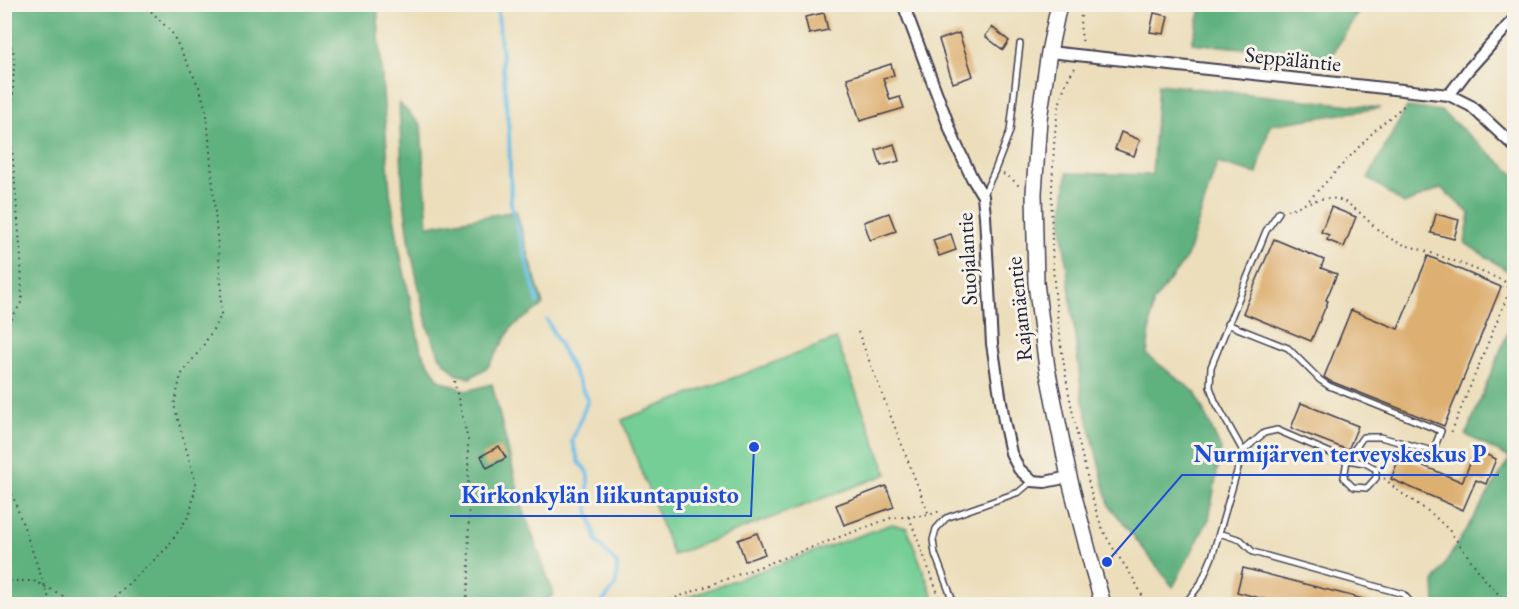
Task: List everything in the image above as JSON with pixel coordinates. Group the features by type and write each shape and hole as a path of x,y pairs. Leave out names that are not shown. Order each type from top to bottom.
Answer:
{"main road":[{"name":"Rajamäentie","path":"1059,4 1039,119 1034,193 1036,284 1047,368 1069,477 1103,604"}],"street":[{"name":"Suojalantie","path":"903,4 955,142 983,196 992,344 1004,421 1011,453 1019,469 1032,481"},
{"path":"1449,95 1468,70 1515,19"},
{"name":"Seppäläntie","path":"1049,52 1449,95 1471,106 1515,146"},
{"path":"1032,481 1045,482 1069,477"}],"lane":[{"path":"983,196 1010,131 1020,44"},
{"path":"1243,451 1215,401 1210,387 1211,367 1266,231 1279,212"},
{"path":"1185,604 1201,583 1212,557 1243,451 1264,433 1277,430 1347,460 1365,463 1376,469 1376,478 1367,488 1353,487 1344,478 1347,460 1363,438 1380,437 1433,451 1441,431 1329,386 1288,348 1227,324"},
{"path":"954,604 935,554 933,540 936,529 946,519 1019,492 1032,481"},
{"path":"1219,533 1241,540 1253,552 1403,594 1412,604"}],"path":[{"path":"4,581 34,581 66,597 91,600 114,597 167,548 190,514 196,484 174,405 181,375 203,346 221,316 221,284 207,115 200,89 172,33 152,12 139,4"},
{"path":"1082,4 1080,25 1083,46 1063,92 1055,132 1051,194 1055,300 1063,361 1095,508 1117,556 1132,576 1146,604"},
{"path":"4,36 13,49 10,136 21,258 22,301 4,332"},
{"path":"1308,201 1376,129 1412,99"},
{"path":"1279,212 1308,201 1325,198 1341,201 1360,212 1387,237 1405,246 1429,252 1504,281 1509,292"},
{"path":"1515,231 1509,238 1515,252"},
{"path":"1441,431 1450,435 1509,292 1515,289"},
{"path":"858,332 929,515"},
{"path":"454,381 468,440 469,576 466,604"},
{"path":"1376,469 1397,490 1431,513 1449,530 1486,581 1508,604"},
{"path":"4,471 51,604"},
{"path":"659,604 891,518 929,515 949,507"},
{"path":"908,517 942,604"},
{"path":"1107,562 1117,556"},
{"path":"556,604 563,601 565,604"}],"green space":[{"path":"1202,4 1362,5 1331,57 1192,43"},
{"path":"4,5 377,5 390,192 421,351 439,380 466,391 492,384 522,506 554,595 540,604 5,604"},
{"path":"1158,84 1380,108 1270,125 1257,174 1217,163 1187,257 1153,303 1147,355 1195,392 1221,449 1209,519 1173,587 1109,505 1082,396 1062,226 1067,173 1152,175"},
{"path":"399,103 421,125 428,226 516,211 543,305 512,327 488,367 470,378 456,374 440,357 428,328 411,252 403,194"},
{"path":"1407,107 1441,111 1514,174 1514,275 1465,243 1470,214 1441,188 1404,204 1368,178"},
{"path":"1514,317 1514,604 1435,604 1434,582 1510,458 1466,435"},
{"path":"836,339 887,474 673,555 622,420"},
{"path":"892,524 907,528 936,604 670,604 743,577"}],"building":[{"path":"824,13 828,30 809,34 805,17"},
{"path":"1154,13 1168,16 1164,34 1150,32"},
{"path":"992,27 1009,41 1003,50 985,36"},
{"path":"959,33 973,76 953,83 939,40"},
{"path":"891,64 894,75 883,78 890,100 900,97 904,108 860,121 847,78"},
{"path":"1121,132 1140,140 1134,156 1115,149"},
{"path":"894,144 899,161 881,166 876,150"},
{"path":"1331,207 1356,217 1344,247 1327,240 1329,235 1321,232"},
{"path":"889,213 896,231 870,240 864,222"},
{"path":"1436,214 1459,220 1454,239 1431,233"},
{"path":"951,234 956,250 939,256 933,240"},
{"path":"1274,239 1324,260 1321,268 1337,274 1311,341 1243,313"},
{"path":"1428,256 1501,287 1444,426 1324,377 1351,310 1398,329"},
{"path":"1301,403 1358,426 1348,450 1291,428"},
{"path":"499,446 506,458 487,468 481,456"},
{"path":"1476,450 1496,459 1486,484 1476,480 1463,510 1391,479 1400,456 1462,482"},
{"path":"886,486 894,507 844,525 836,505"},
{"path":"757,533 765,554 745,561 738,540"},
{"path":"1243,568 1371,601 1370,604 1270,604 1271,601 1237,592"}],"waterway":[{"path":"497,4 509,133 511,203 538,303"},
{"path":"547,320 588,400 572,441 579,462 588,473 588,510 597,542 617,564 616,585 601,604"}],"place":[{"name":"Kirkonkylän liikuntapuisto","path":"754,447"},
{"name":"Nurmijärven terveyskeskus P","path":"1107,562"}]}
